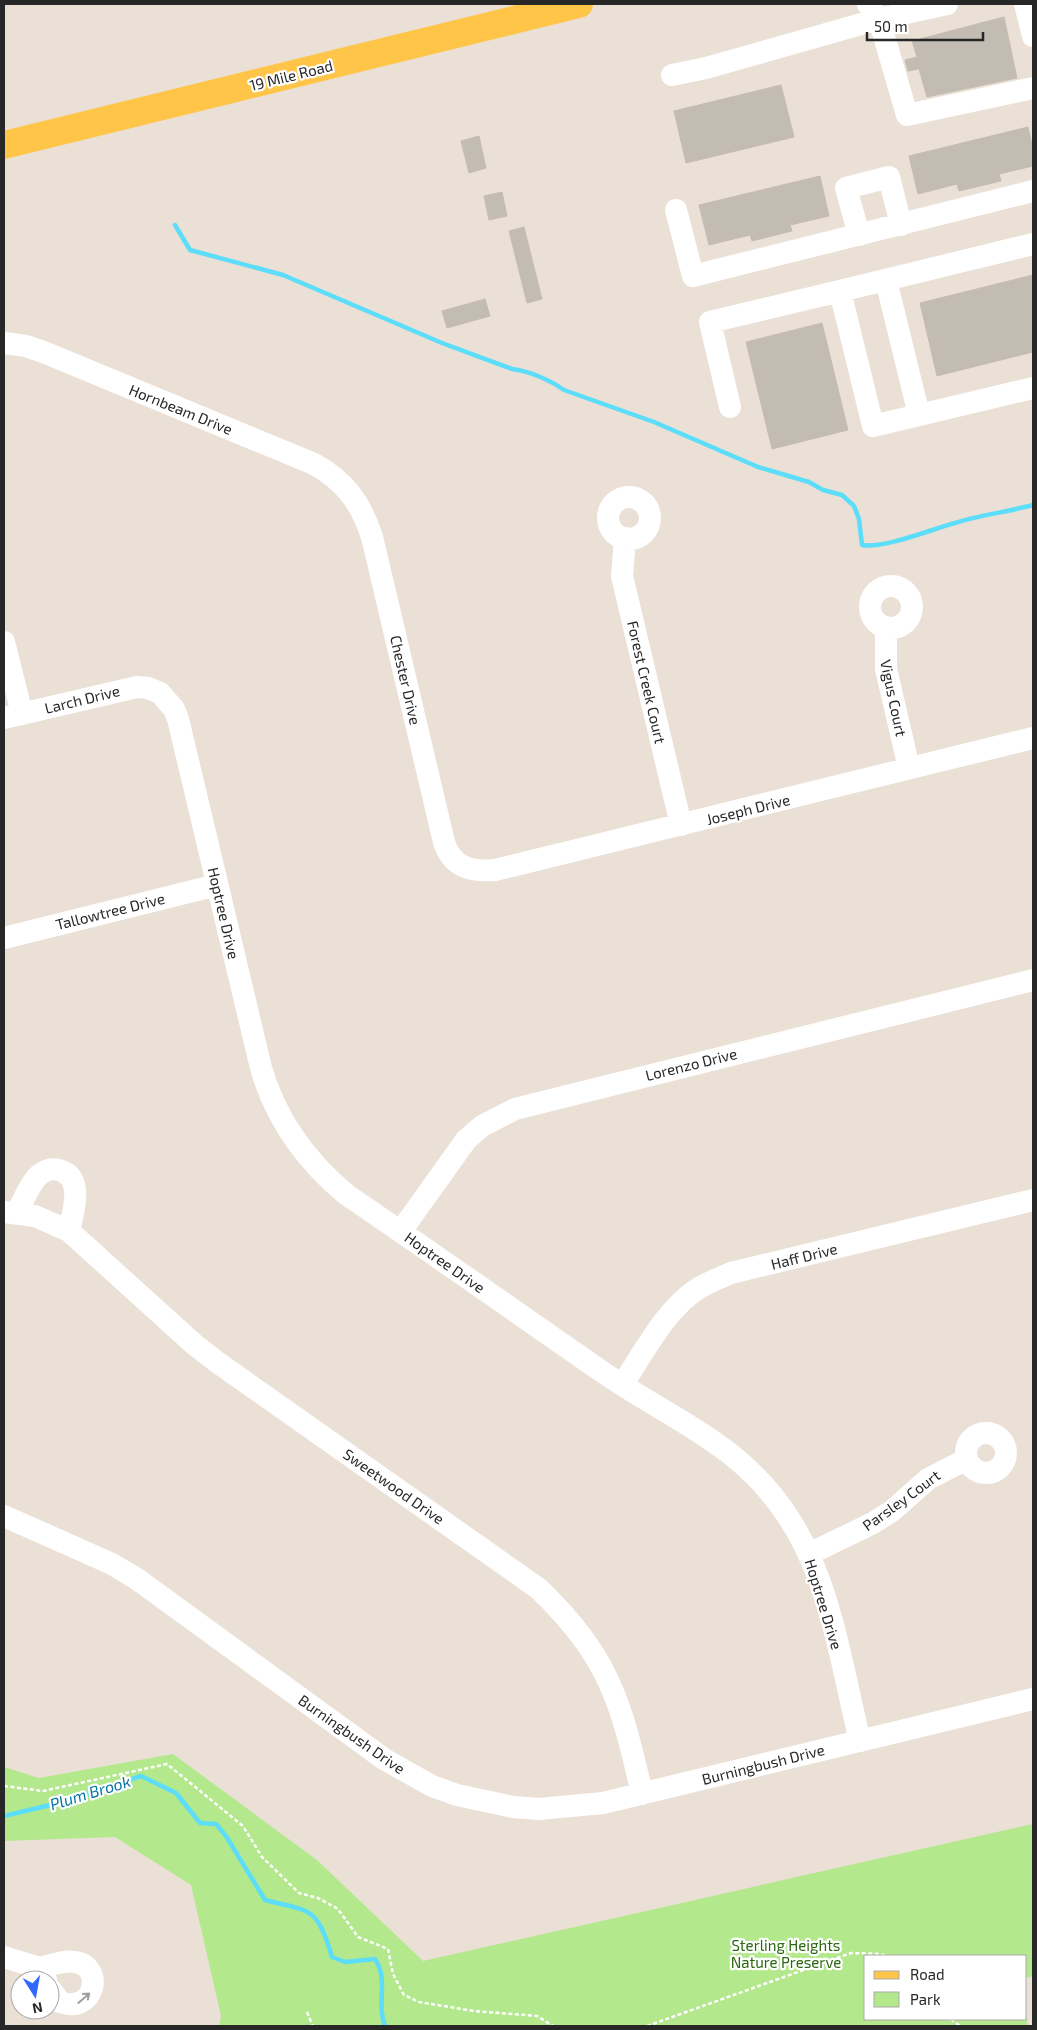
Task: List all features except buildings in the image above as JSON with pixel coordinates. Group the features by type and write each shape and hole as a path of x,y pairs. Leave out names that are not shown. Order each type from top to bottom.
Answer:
{"main road":[{"name":"19 Mile Road","path":"4,145 579,4"}],"street":[{"path":"672,75 706,68 873,12 947,4"},
{"path":"1025,4 1033,36"},
{"path":"873,12 907,115 1033,88"},
{"path":"859,235 846,188 888,177 901,225"},
{"path":"676,210 693,276 901,225 1033,190"},
{"path":"730,407 710,322 1033,244"},
{"path":"886,280 919,415"},
{"path":"840,291 872,426 1033,388"},
{"name":"Hornbeam Drive","path":"4,342 26,346 46,353 314,464 329,473 351,492"},
{"name":"Chester Drive","path":"351,492 367,522 372,537 444,842 452,860 461,866"},
{"name":"Forest Creek Court","path":"625,538 622,576 681,825"},
{"name":"Vigus Court","path":"886,627 886,669 909,768"},
{"path":"4,642 13,716"},
{"name":"Larch Drive","path":"13,716 125,688 148,688 160,693"},
{"name":"Hoptree Drive","path":"160,693 174,708 178,719 261,1068 276,1109 297,1144 330,1180 401,1232 622,1385 719,1443 738,1459 775,1498 809,1554 825,1598 860,1741"},
{"name":"Joseph Drive","path":"461,866 471,870 494,870 1033,738"},
{"name":"Tallowtree Drive","path":"4,938 217,885"},
{"name":"Lorenzo Drive","path":"401,1232 466,1140 482,1126 515,1109 1033,980"},
{"name":"Sweetwood Drive","path":"69,1231 76,1188 72,1179 65,1172 56,1169 46,1170 38,1176 10,1212 52,1222 69,1231 202,1350 520,1574 554,1603 586,1640 614,1690 628,1732 642,1794"},
{"name":"Haff Drive","path":"622,1385 671,1313 697,1289 712,1280 731,1273 1033,1200"},
{"name":"Parsley Court","path":"809,1554 873,1523 892,1510 928,1479 967,1459"},
{"name":"Burningbush Drive","path":"4,1516 97,1557 137,1579 384,1759 432,1786 484,1802 539,1809 594,1804 1033,1699"},
{"path":"4,1957 34,1970"},
{"path":"53,1970 73,1962 85,1966 92,1977 92,1990 89,1996 79,2004 72,2005 60,2002"}],"path":[{"path":"4,1786 43,1791 167,1764 243,1826 262,1857 299,1892 318,1898 338,1909 358,1937 388,1949 393,1974 404,1996 419,2002 474,2011 537,2016 553,2026"},
{"path":"647,2026 851,1953 884,1955"},
{"path":"307,2012 313,2026"}],"green space":[{"name":"Sterling Heights Nature Preserve","path":"173,1754 317,1860 423,1961 1033,1824 1033,1976 1027,1978 1027,1955 864,1955 864,2020 1027,2020 1028,2026 219,2026 221,2016 191,1885 115,1837 4,1841 4,1767 39,1778"}],"waterway":[{"path":"175,225 190,250 283,275 442,343 539,377 564,390 654,422 758,467 809,482 823,490 842,495 854,506 859,519 862,545 883,544 964,520 1033,505"},
{"name":"Plum Brook","path":"4,1816 63,1802 141,1776 176,1793 200,1823 216,1824 226,1836 265,1900 302,1910 316,1920 322,1928 332,1957 345,1962 375,1959 381,1975 382,2009 385,2026"}]}
